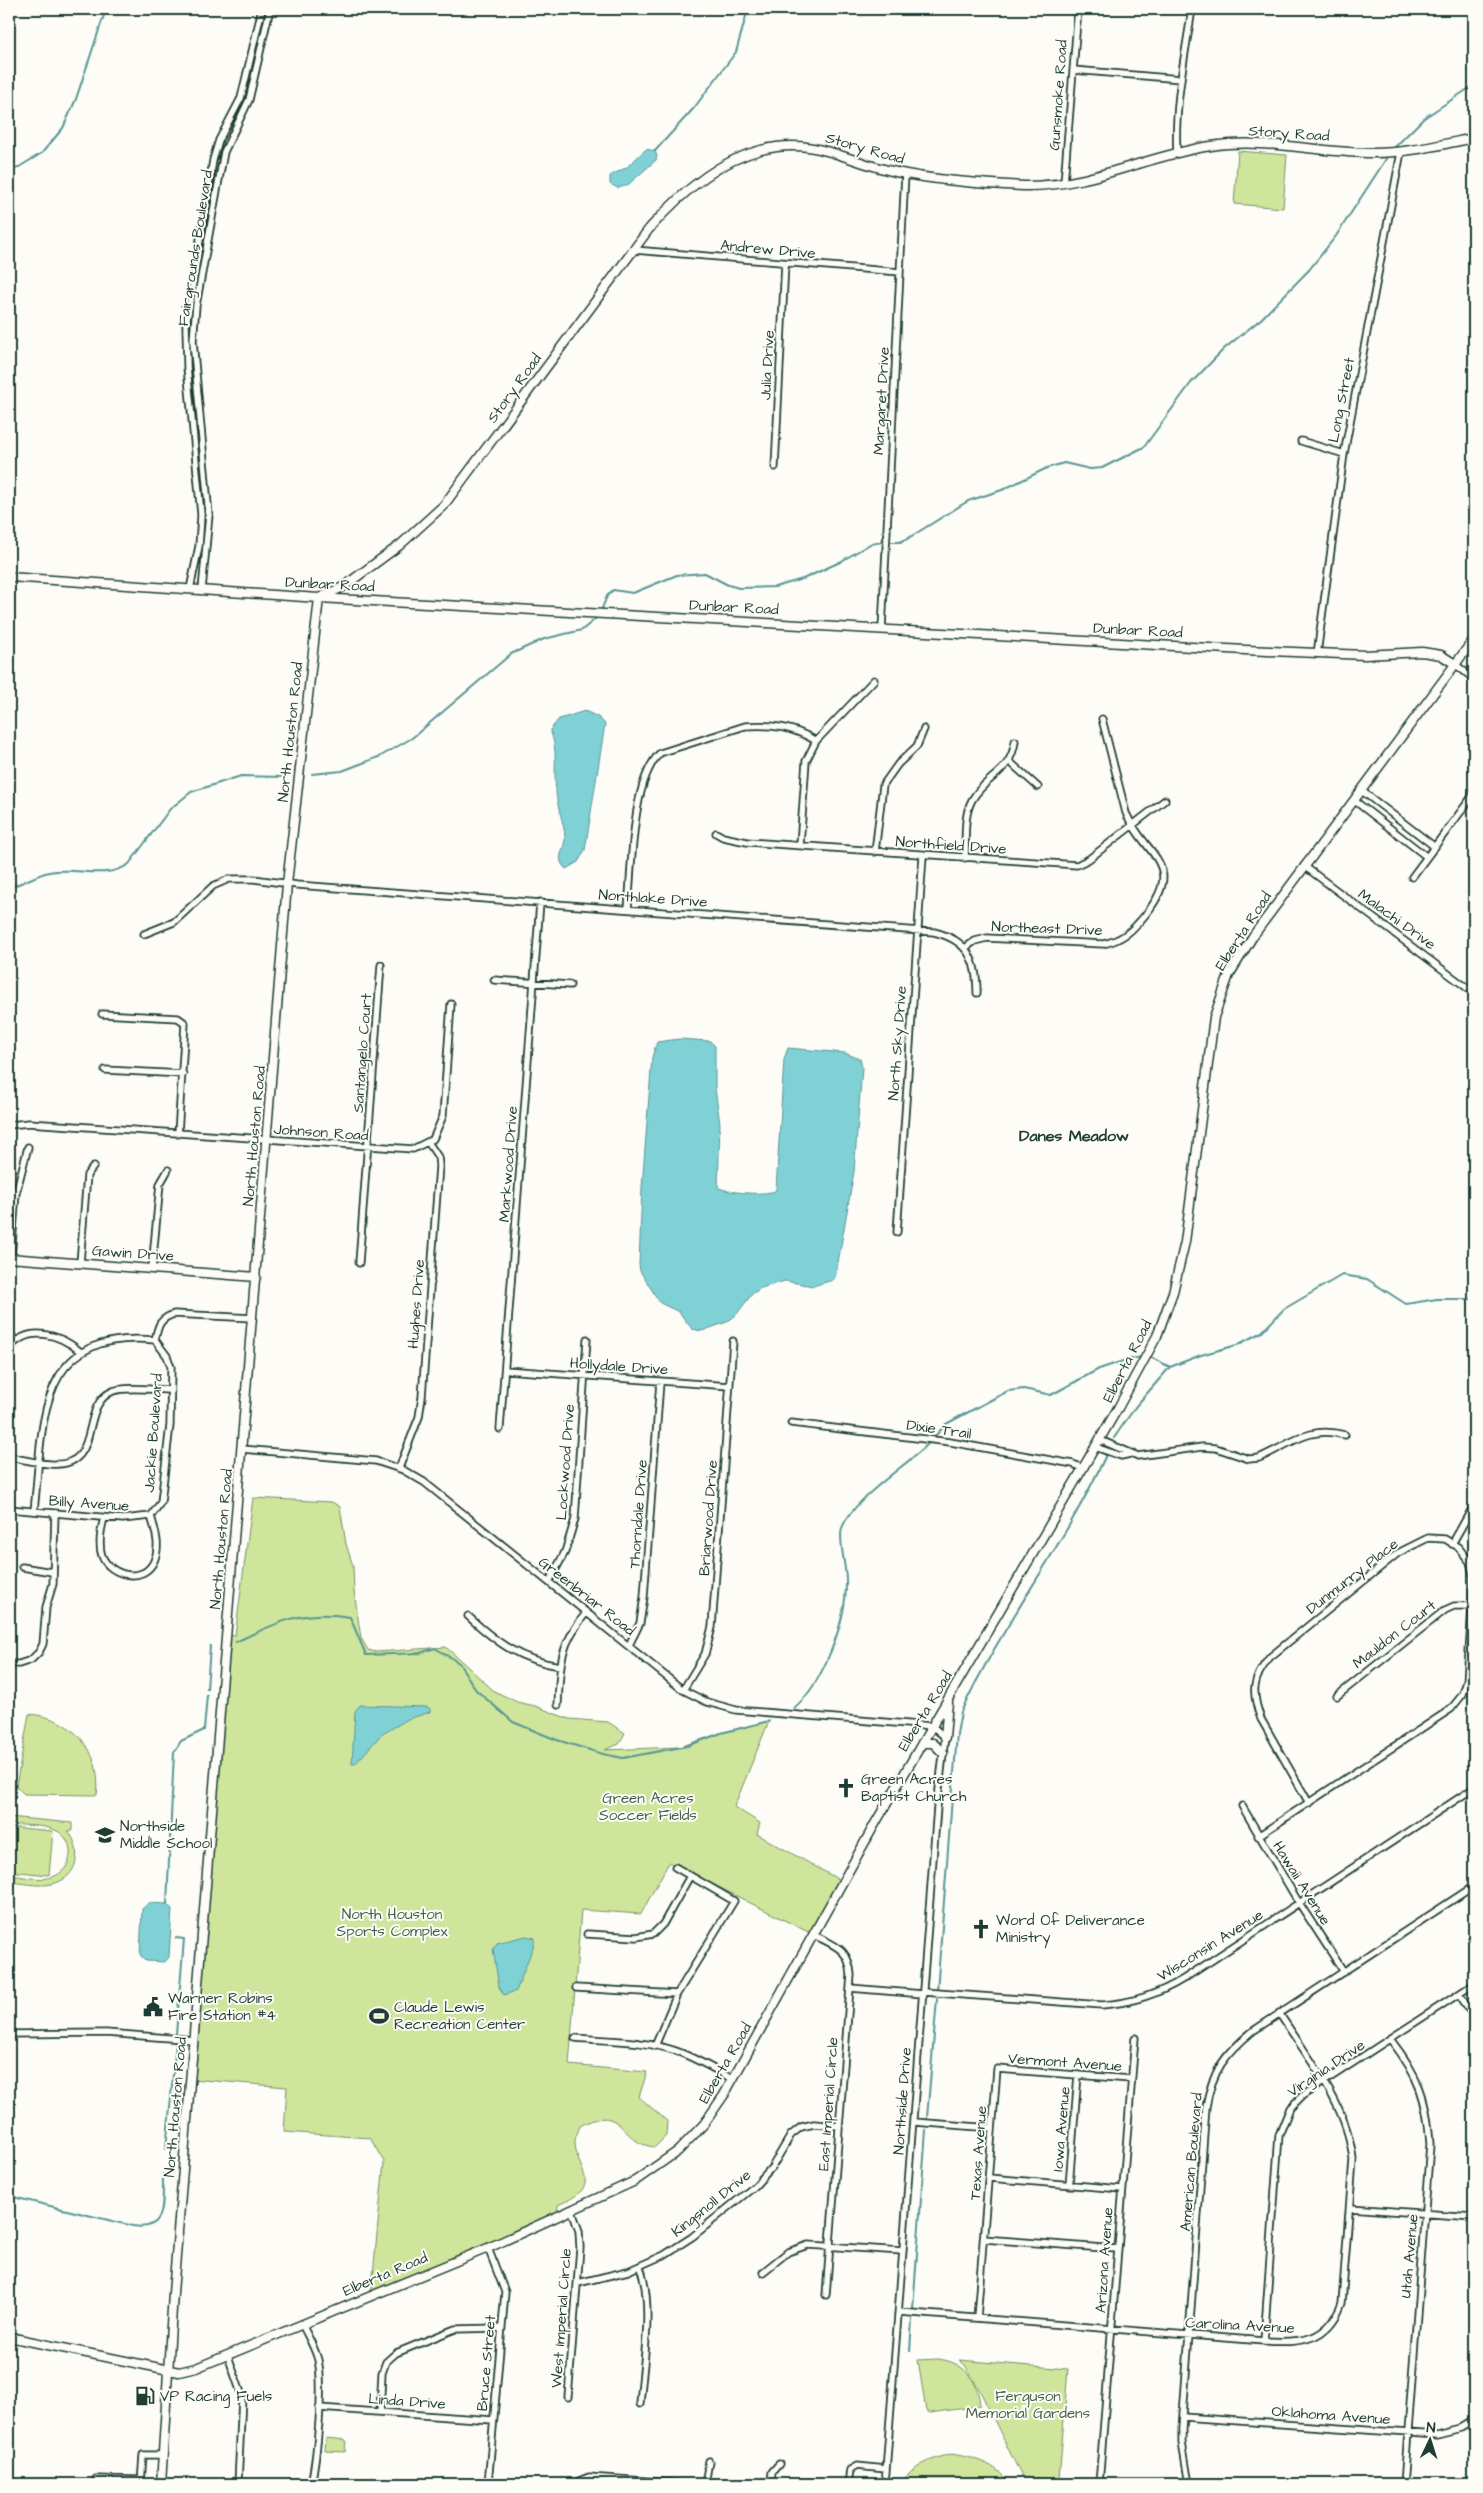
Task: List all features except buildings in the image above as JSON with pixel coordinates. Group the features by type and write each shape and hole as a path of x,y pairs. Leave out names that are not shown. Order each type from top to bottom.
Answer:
{"street":[{"name":"Fairgrounds Boulevard","path":"190,589 199,546 201,515 185,341 188,305 216,150 241,98 262,9"},
{"name":"Fairgrounds Boulevard","path":"202,590 209,515 193,341 196,306 224,152 249,100 270,9"},
{"name":"Gunsmoke Road","path":"1064,183 1078,9"},
{"path":"1177,153 1176,131 1181,79 1192,9"},
{"path":"1073,70 1181,79"},
{"name":"Story Road","path":"319,598 343,587 400,545 444,505 614,274 663,213 700,181 739,158 762,150 787,147 822,148 878,168 905,174 1019,185 1064,183 1177,153 1211,146 1247,143 1352,152 1401,152 1474,138"},
{"name":"Long Street","path":"1317,654 1344,454 1401,152"},
{"name":"Margaret Drive","path":"882,629 905,174"},
{"name":"Andrew Drive","path":"634,250 900,272"},
{"path":"196,261 204,263"},
{"name":"Julia Drive","path":"775,467 785,263"},
{"path":"1301,441 1344,454"},
{"name":"Dunbar Road","path":"9,577 319,598 1317,654 1365,655 1422,652 1441,655 1455,664"},
{"name":"North Houston Road","path":"161,2484 168,2370 268,1141 287,884 319,598"},
{"name":"Elberta Road","path":"9,2337 179,2372 228,2356 572,2212 635,2181 672,2156 704,2124 724,2095 922,1743 1098,1443 1157,1336 1181,1266 1213,1025 1219,1000 1229,976 1253,936 1474,639"},
{"path":"1455,664 1474,679"},
{"path":"800,845 806,760 816,741 874,680"},
{"name":"Northeast Drive","path":"965,948 975,941 987,938 1102,944 1113,942 1131,932 1154,903 1164,882 1163,870 1158,859 1131,825 1123,803 1102,719"},
{"path":"628,909 640,795 646,771 651,761 660,753 745,726 758,725 793,728 816,741"},
{"path":"875,852 883,785 898,764 917,746 924,729"},
{"path":"965,858 967,818 972,799 1010,762 1015,741"},
{"path":"1010,762 1038,787"},
{"path":"1362,791 1435,847"},
{"path":"1412,877 1474,794"},
{"name":"Northfield Drive","path":"716,832 723,837 747,842 922,856 1077,865 1089,859 1166,800"},
{"path":"1355,800 1427,857"},
{"name":"North Sky Drive","path":"897,1232 922,856"},
{"name":"Malachi Drive","path":"1304,866 1474,993"},
{"name":"Northlake Drive","path":"144,934 174,922 212,886 229,879 254,879 287,884 917,930 948,936 965,948"},
{"name":"Markwood Drive","path":"500,1429 540,902"},
{"path":"965,948 973,960 977,975 977,993"},
{"name":"Santangelo Court","path":"359,1263 381,965"},
{"path":"494,980 570,986"},
{"path":"428,1142 440,1127 443,1116 451,1004"},
{"path":"102,1014 178,1018 185,1023 178,1134"},
{"path":"104,1070 183,1074"},
{"name":"Johnson Road","path":"9,1124 404,1150 414,1150 428,1142"},
{"name":"Hughes Drive","path":"399,1468 419,1416 422,1397 439,1166 438,1157 428,1142"},
{"path":"10,1258 16,1193 28,1147"},
{"path":"80,1263 88,1175 94,1166"},
{"path":"152,1268 160,1184 168,1170"},
{"name":"Gawin Drive","path":"10,1258 256,1277"},
{"path":"34,1511 43,1419 51,1388 60,1371 81,1352 112,1340 155,1340 158,1325 163,1318 174,1314 253,1318"},
{"path":"9,1333 15,1340"},
{"path":"9,1349 15,1340 29,1334 56,1336 70,1342 81,1352"},
{"name":"Lockwood Drive","path":"549,1582 565,1552 575,1519 587,1339"},
{"name":"Jackie Boulevard","path":"155,1340 169,1362 170,1425 161,1502"},
{"name":"Briarwood Drive","path":"683,1690 705,1654 712,1626 734,1341"},
{"name":"Hollydale Drive","path":"505,1370 730,1386"},
{"name":"Thorndale Drive","path":"629,1645 640,1623 644,1596 660,1382"},
{"path":"9,1457 51,1465 68,1463 79,1455 87,1445 93,1412 102,1399 113,1391 170,1390"},
{"name":"Dixie Trail","path":"791,1423 950,1442 1074,1464 1082,1468"},
{"path":"1098,1443 1121,1456 1130,1454 1146,1456 1202,1447 1216,1448 1249,1459 1259,1458 1314,1432 1330,1431 1345,1435"},
{"name":"Greenbriar Road","path":"242,1449 363,1459 399,1468 424,1482 683,1690 707,1702 736,1710 932,1726"},
{"name":"Billy Avenue","path":"9,1509 123,1519 151,1516 161,1502"},
{"path":"1258,1836 1451,1709 1457,1702 1467,1681 1474,1578 1470,1562 1452,1544 1474,1505"},
{"path":"9,1664 20,1664 31,1660 39,1652 45,1634 45,1614 53,1584 55,1513"},
{"path":"104,1518 100,1540 103,1557 116,1571 129,1574 144,1572 154,1561 158,1539 151,1516"},
{"name":"Dunmurry Place","path":"1309,1803 1261,1719 1255,1704 1256,1677 1270,1657 1398,1553 1428,1538 1445,1539 1452,1544"},
{"path":"22,1567 52,1572"},
{"name":"Mauldon Court","path":"1337,1696 1445,1610 1454,1606 1472,1606"},
{"path":"558,1705 560,1666 566,1640 586,1613"},
{"path":"468,1616 482,1630 519,1655 537,1662 560,1666"},
{"path":"945,1737 948,1700"},
{"path":"932,1726 945,1737"},
{"name":"Northside Drive","path":"885,2484 945,1737"},
{"path":"922,1743 933,1743 943,1753"},
{"name":"Wisconsin Avenue","path":"850,1988 1102,2005 1136,2000 1174,1984 1474,1788"},
{"name":"Hawaii Avenue","path":"1242,1806 1299,1903 1344,1972"},
{"path":"655,2046 677,1994 734,1901 675,1867"},
{"path":"587,1934 636,1937 653,1934 663,1924 690,1876"},
{"name":"American Boulevard","path":"1189,2484 1182,2443 1209,2089 1215,2072 1225,2057 1238,2044 1279,2012 1344,1972 1474,1886"},
{"name":"East Imperial Circle","path":"814,1935 841,1948 850,1960 850,1988 826,2294"},
{"name":"Virginia Drive","path":"1264,2341 1279,2135 1290,2108 1302,2096 1391,2040 1474,1984"},
{"path":"576,1988 677,1994"},
{"path":"1459,1994 1474,2017"},
{"name":"Carolina Avenue","path":"899,2312 1264,2341 1291,2342 1308,2340 1325,2331 1337,2317 1342,2302 1353,2160 1351,2140 1345,2121 1279,2012"},
{"path":"9,2034 106,2033 194,2040"},
{"path":"574,2038 655,2046 675,2050 704,2063 732,2079"},
{"name":"Arizona Avenue","path":"1099,2484 1135,2038"},
{"name":"Utah Avenue","path":"1391,2040 1410,2064 1419,2084 1426,2109 1430,2144 1426,2213 1406,2433 1404,2484"},
{"name":"Vermont Avenue","path":"997,2069 1131,2079"},
{"name":"Texas Avenue","path":"977,2318 997,2069"},
{"name":"Iowa Avenue","path":"1069,2185 1078,2075"},
{"path":"914,2122 992,2128"},
{"name":"Kingsnoll Drive","path":"578,2283 640,2267 664,2256 755,2186 772,2167 791,2135 801,2127 814,2124 839,2126"},
{"path":"989,2178 1122,2189"},
{"path":"1350,2208 1474,2217"},
{"name":"West Imperial Circle","path":"568,2397 578,2283 579,2231 572,2212"},
{"path":"984,2239 1117,2249"},
{"path":"763,2272 798,2248 817,2244 903,2251"},
{"name":"Bruce Street","path":"488,2248 505,2292 488,2484"},
{"path":"640,2267 645,2281 648,2300 640,2404"},
{"path":"302,2324 318,2359 319,2408 312,2483 351,2484"},
{"path":"380,2412 382,2373 386,2362 396,2353 455,2329 501,2328"},
{"path":"228,2356 242,2396 238,2484"},
{"name":"Linda Drive","path":"319,2408 493,2420"},
{"name":"Oklahoma Avenue","path":"1184,2417 1406,2433 1448,2434 1474,2423"},
{"path":"96,2479 141,2482 143,2455 163,2455"},
{"path":"706,2484 709,2461"},
{"path":"771,2484 772,2472 779,2464"},
{"path":"848,2484 850,2470 857,2466 886,2469"},
{"path":"571,2484 590,2476 635,2482 686,2484"}],"green space":[{"path":"1238,151 1287,155 1283,208 1234,204"},
{"name":"North Houston Sports Complex","path":"253,1498 332,1502 340,1507 346,1544 353,1566 354,1591 361,1638 368,1650 376,1652 446,1647 494,1691 517,1702 535,1706 569,1719 608,1722 625,1733 619,1744 605,1750 679,1747 721,1733 769,1721 734,1807 760,1823 757,1834 843,1882 814,1935 669,1862 641,1914 581,1910 569,2065 647,2072 639,2097 667,2121 666,2136 655,2147 634,2139 614,2121 606,2118 580,2126 575,2141 576,2152 585,2177 585,2184 581,2191 573,2198 558,2205 557,2218 371,2295 384,2162 370,2138 284,2132 287,2087 191,2079 227,1634 235,1636"},
{"path":"29,1714 59,1722 71,1729 81,1739 95,1764 98,1779 97,1795 24,1794 16,1786"},
{"path":"9,1817 72,1823 72,1831 68,1831 73,1838 77,1854 76,1862 68,1876 61,1881 47,1885 9,1882 9,1875 47,1878 59,1874 68,1862 70,1847 62,1834 55,1830 44,1827 9,1824"},
{"path":"9,1827 53,1831 49,1875 9,1871"},
{"path":"938,2359 955,2364 968,2373 979,2396 980,2406 930,2413 926,2411 918,2360"},
{"name":"Ferguson Memorial Gardens","path":"959,2360 1068,2369 1059,2480 1022,2477 981,2393 965,2365"},
{"path":"326,2438 346,2440 345,2452 325,2451"},
{"path":"952,2454 968,2457 991,2466 1004,2477 1008,2484 900,2483 923,2464"}],"water":[{"path":"646,149 655,151 656,160 629,184 618,188 610,184 610,176 627,167"},
{"path":"585,711 598,717 605,724 585,850 578,862 566,869 560,857 565,837 555,784 555,753 550,730 559,719"},
{"path":"679,1039 710,1041 715,1046 715,1088 720,1124 718,1187 729,1191 765,1193 776,1190 784,1059 788,1048 845,1053 860,1059 862,1067 854,1172 836,1274 833,1280 813,1286 785,1281 761,1288 752,1294 736,1315 727,1322 702,1331 692,1329 679,1312 660,1303 640,1271 639,1265 642,1187 652,1057 657,1042"},
{"path":"360,1705 427,1707 430,1709 430,1712 408,1719 381,1735 355,1764 352,1764 355,1711"},
{"path":"149,1903 167,1904 172,1909 169,1957 165,1962 146,1961 140,1955 142,1909"},
{"path":"526,1936 535,1938 533,1947 516,1991 504,1995 499,1987 493,1949 497,1943"}],"waterway":[{"path":"9,173 42,153 63,128 76,99 106,9"},
{"path":"655,151 694,108 736,52 748,9"},
{"path":"1393,149 1424,118 1474,85"},
{"path":"890,542 900,542 907,539 968,501 1002,490 1047,468 1064,463 1090,469 1102,468 1144,447 1191,383 1225,348 1261,319 1309,270 1336,236 1386,159"},
{"path":"601,611 607,596 613,590 633,593 677,575 705,573 728,585 739,588 775,587 803,579 840,562 870,544 882,542"},
{"path":"312,774 342,771 381,756 412,738 511,654 544,639 582,630 599,616"},
{"path":"9,887 49,872 110,872 120,869 129,864 170,809 191,792 241,776 285,777"},
{"path":"1114,1438 1136,1406 1170,1367 1201,1355 1237,1345 1262,1332 1284,1309 1342,1275 1367,1279 1406,1304 1437,1299 1474,1299"},
{"path":"935,1436 946,1424 1008,1391 1024,1389 1051,1395 1099,1369 1142,1357"},
{"path":"1152,1358 1170,1367"},
{"path":"794,1708 805,1697 824,1667 832,1649 843,1613 846,1580 841,1539 842,1528 848,1517 868,1494 929,1443"},
{"path":"937,1991 957,1734 961,1712 996,1647 1072,1520 1106,1455"},
{"path":"236,1642 278,1623 304,1616 333,1615 350,1617 366,1655 420,1653 435,1648 459,1663 476,1690 513,1722 557,1740 623,1758 687,1746 721,1733 769,1721"},
{"path":"207,1689 210,1646"},
{"path":"167,1904 174,1752 181,1741 204,1730 207,1695"},
{"path":"176,1938 184,1939 176,2034"},
{"path":"927,2118 937,1999"},
{"path":"166,2149 176,2043"},
{"path":"913,2309 926,2130"},
{"path":"9,2196 133,2226 145,2227 153,2224 161,2212 163,2203 163,2174"},
{"path":"910,2351 912,2319"}],"place":[{"name":"Green Acres Baptist Church","path":"846,1788"},
{"name":"Northside Middle School","path":"105,1835"},
{"name":"Word Of Deliverance Ministry","path":"981,1929"},
{"name":"Warner Robins Fire Station #4","path":"153,2007"},
{"name":"Claude Lewis Recreation Center","path":"379,2016"},
{"name":"VP Racing Fuels","path":"145,2396"}],"district":[{"name":"Danes Meadow","path":"1074,1135"}],"park label":[{"name":"Green Acres Soccer Fields","path":"648,1806"}]}
